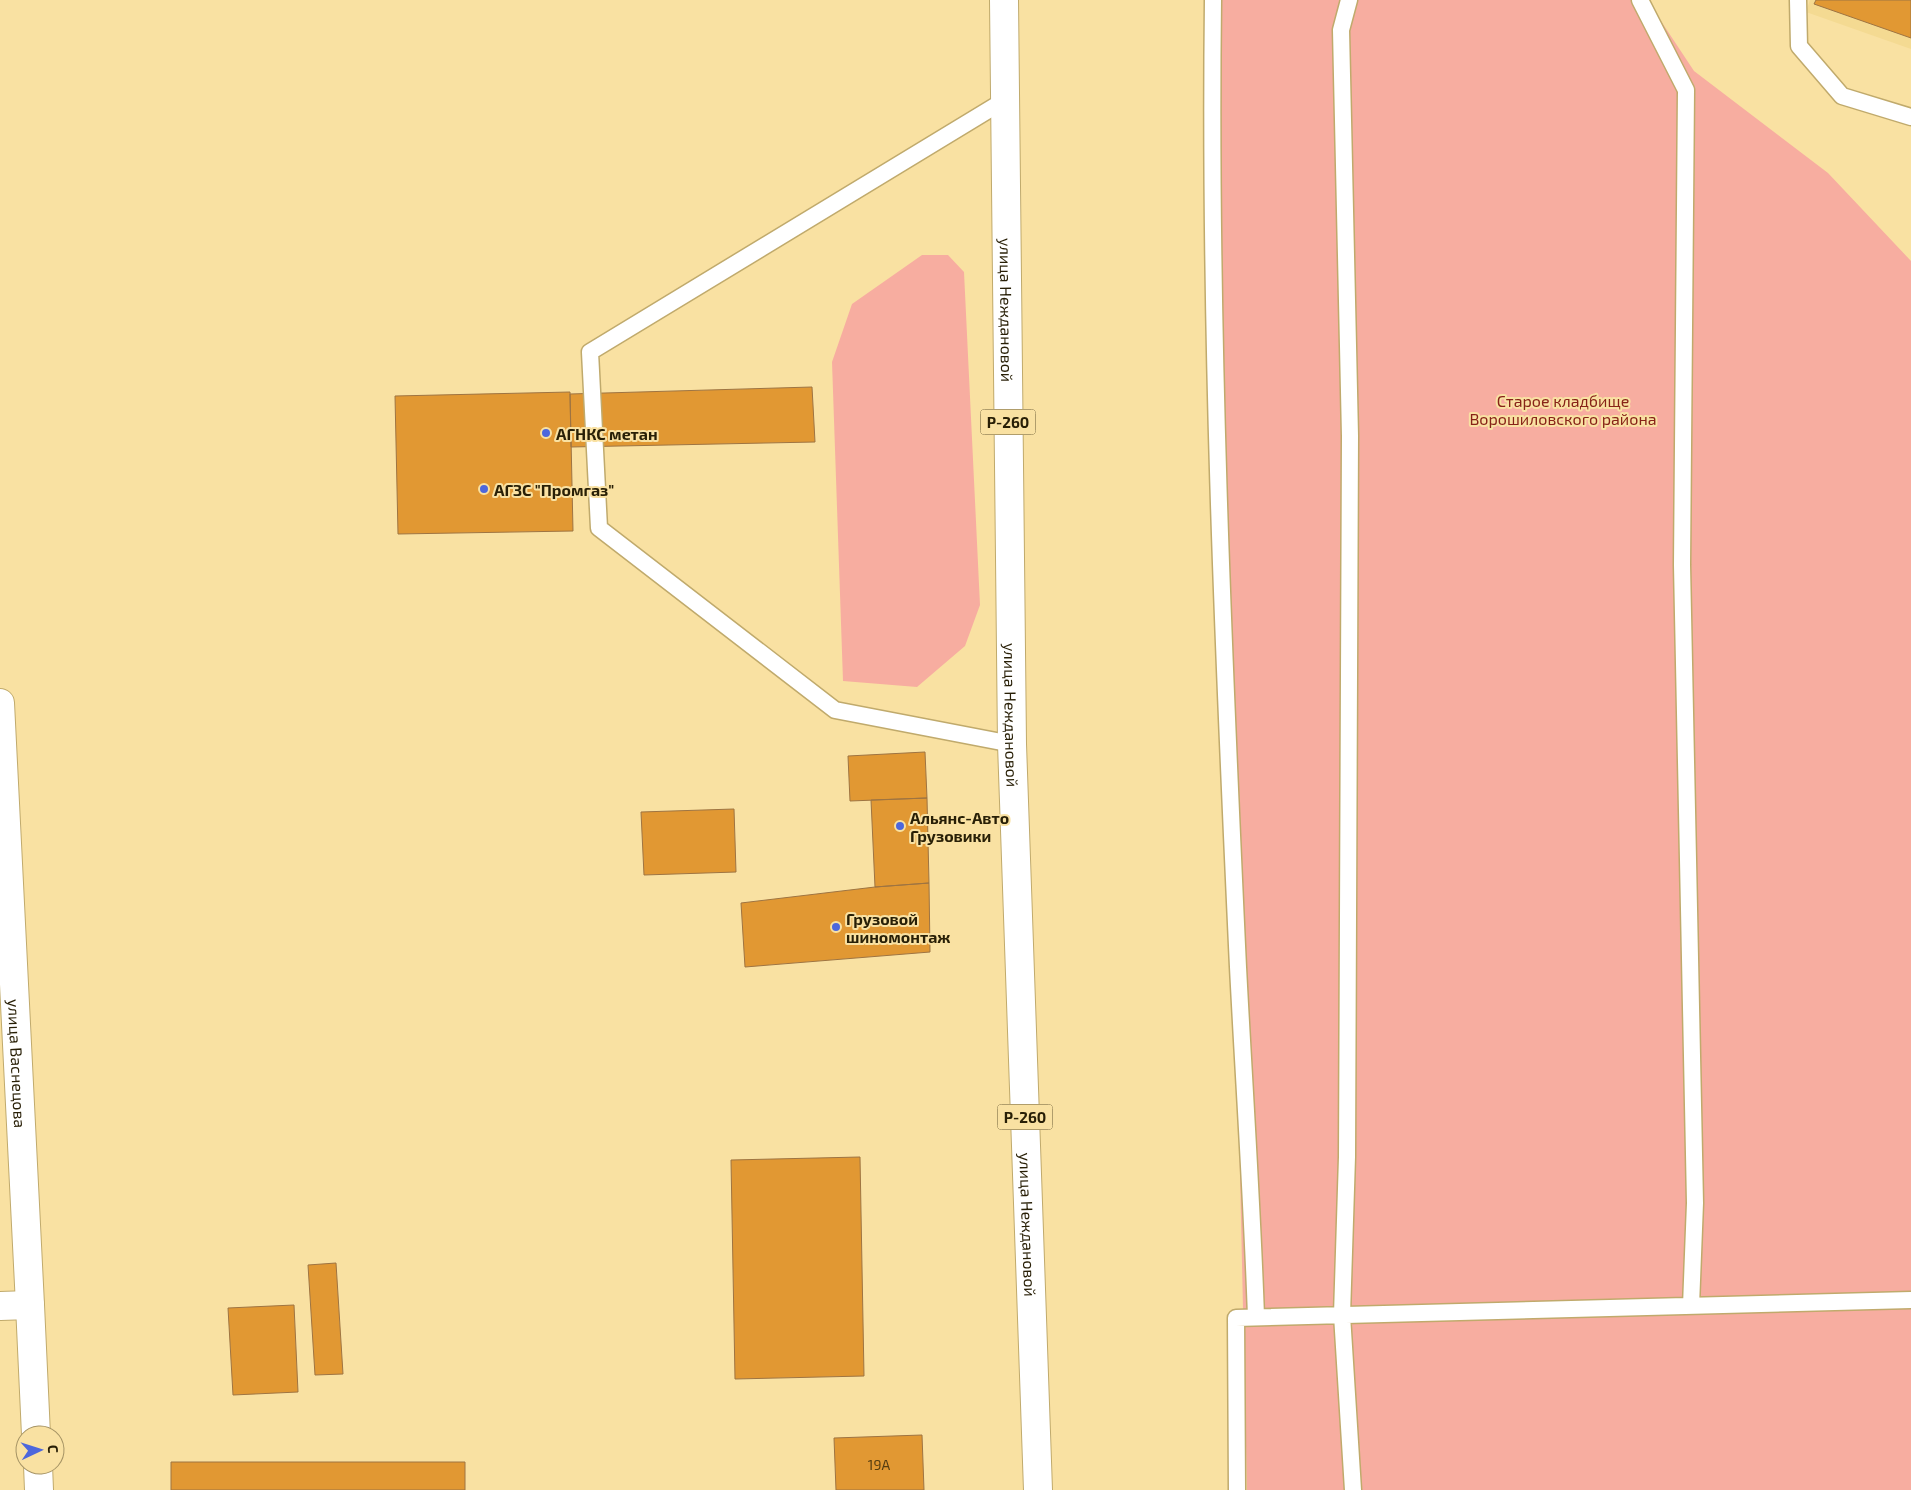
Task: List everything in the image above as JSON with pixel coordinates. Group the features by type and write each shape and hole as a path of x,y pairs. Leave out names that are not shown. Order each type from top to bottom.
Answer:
{"main road":[{"name":"улица Неждановой","path":"1004,0 1012,744 1038,1490"},
{"name":"улица Васнецова","path":"0,703 36,1425"},
{"path":"0,1306 30,1305"},
{"path":"38,1475 39,1490"}],"lane":[{"path":"1213,0 1211,147 1218,468 1238,968 1253,1227 1256,1317"},
{"path":"1349,0 1341,30 1350,436 1347,1148 1342,1315 1353,1490"},
{"path":"1640,0 1686,90 1682,565 1695,1203 1691,1306"},
{"path":"1798,0 1799,46 1842,96 1911,116"},
{"path":"1005,100 590,352 599,528 834,710 1012,744"},
{"path":"1237,1490 1236,1318 1911,1300"}],"shaded area":[{"path":"1810,0 1911,0 1911,49 1806,12"}],"green space":[{"name":"Старое кладбище Ворошиловского района","path":"1206,0 1647,0 1694,71 1828,173 1911,261 1911,1490 1247,1490 1236,992 1204,149"},
{"path":"922,255 948,255 964,272 980,605 965,646 917,687 843,681 832,362 852,304"}],"building":[{"path":"1816,0 1911,0 1911,38 1814,4"},
{"path":"812,387 815,442 571,447 570,394"},
{"name":"АГЗС \"Промгаз\"","path":"570,392 573,531 398,534 395,396"},
{"path":"925,752 927,798 850,801 848,756"},
{"name":"Альянс-Авто Грузовики","path":"927,798 929,883 875,887 871,800"},
{"path":"734,809 736,872 644,875 641,812"},
{"name":"Грузовой шиномонтаж","path":"929,883 930,952 745,967 741,903 875,887"},
{"path":"860,1157 864,1376 735,1379 731,1160"},
{"path":"336,1263 343,1374 315,1375 308,1265"},
{"path":"294,1305 298,1392 233,1395 228,1308"},
{"path":"922,1435 924,1490 836,1490 834,1438"},
{"path":"171,1462 465,1462 465,1490 171,1490"}],"place":[{"name":"АГНКС метан","path":"546,433"},
{"name":"АГЗС \"Промгаз\"","path":"484,489"},
{"name":"Альянс-Авто Грузовики","path":"900,826"},
{"name":"Грузовой шиномонтаж","path":"836,927"}]}
